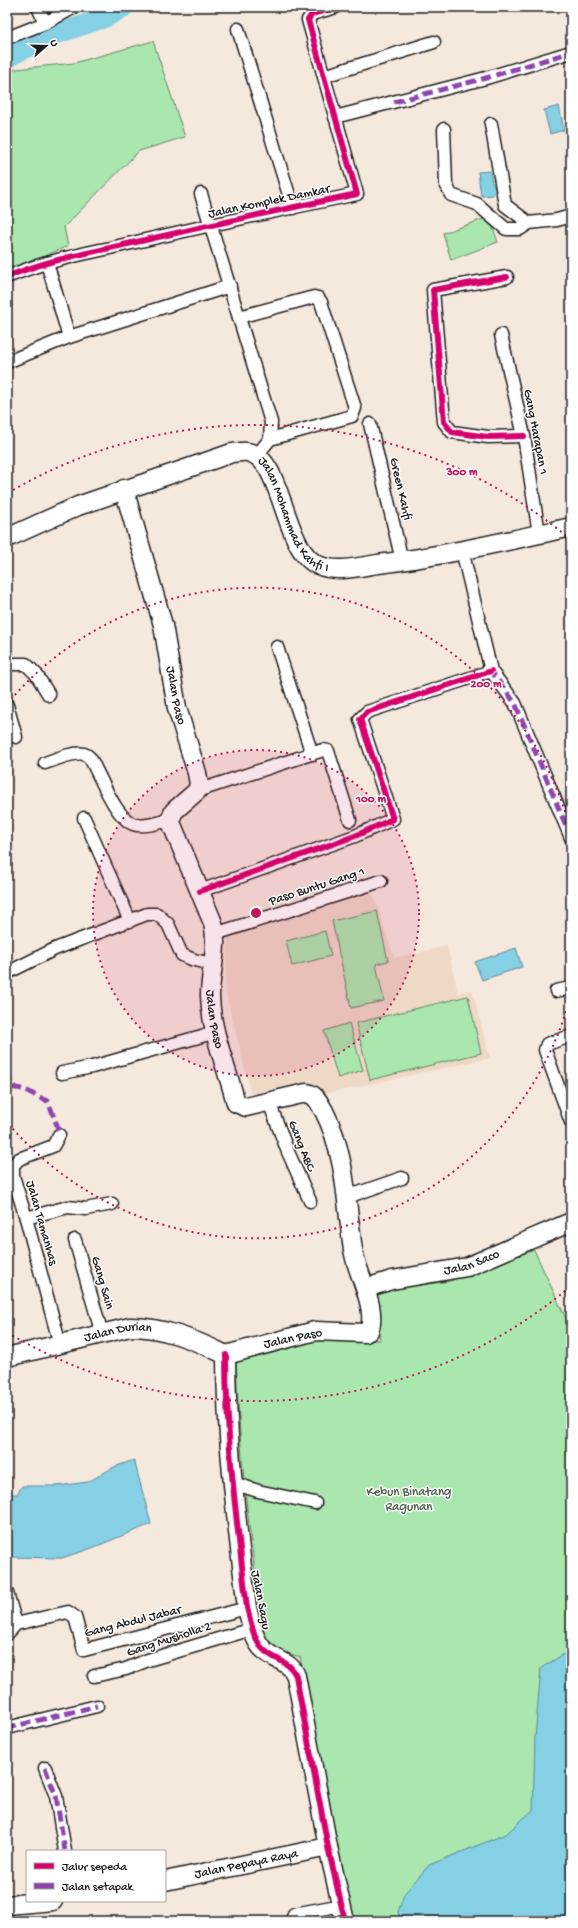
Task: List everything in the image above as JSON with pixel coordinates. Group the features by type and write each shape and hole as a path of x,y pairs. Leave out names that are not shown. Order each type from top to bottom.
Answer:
{"main road":[{"name":"Jalan Mohammad Kahfi I","path":"7,538 78,506 124,489 232,453 247,452 257,455 264,463 277,487 296,540 308,559 318,566 341,569 402,561 571,527"},
{"name":"Jalan Paso","path":"124,489 163,625 176,708 197,773 199,784 197,792"},
{"path":"170,820 174,811 197,792"},
{"name":"Jalan Paso","path":"170,820 200,891 216,934 210,997 216,1032 236,1102 246,1107 306,1093 314,1095 335,1135 347,1197 353,1253 366,1288 371,1326 369,1331 365,1333 314,1331 226,1355"},
{"name":"Jalan Saco","path":"366,1288 392,1280 467,1267 571,1222"},
{"name":"Jalan Durian","path":"7,1357 130,1327 147,1327 197,1340 226,1355"},
{"name":"Jalan Sagu","path":"226,1355 226,1390 233,1483 247,1608 252,1629 263,1650 289,1664 296,1676 328,1847 343,1913"},
{"name":"Jalan Pepaya Raya","path":"166,1881 328,1847"},
{"path":"7,1905 42,1902"}],"street":[{"path":"38,7 45,23"},
{"path":"7,38 45,23 75,7"},
{"name":"Jalan Komplek Damkar","path":"7,277 47,263 357,194 309,25 309,16 336,7"},
{"name":"Jalan Komplek Damkar","path":"238,29 293,208"},
{"path":"324,76 434,42"},
{"path":"335,117 486,78 571,52"},
{"path":"491,124 505,205 529,223"},
{"path":"444,129 446,184 451,195 477,204 506,229 520,229 529,223 557,220 571,216"},
{"path":"201,194 210,226"},
{"name":"Jalan Komplek Damkar","path":"210,226 230,286 271,422 270,439"},
{"path":"47,263 69,337"},
{"path":"507,277 433,290 444,422 452,432 488,437 524,436"},
{"path":"7,362 69,337 230,286"},
{"path":"239,317 314,297 318,298 321,302 355,408 352,416 270,439 257,455"},
{"name":"Gang Harapan 1","path":"501,335 524,436 539,534"},
{"name":"Green Kahfi","path":"370,424 402,561"},
{"path":"462,550 491,671 515,703 571,838"},
{"path":"277,647 312,754"},
{"path":"7,664 26,664 36,674 49,695"},
{"path":"200,891 355,836 393,820 360,719 367,712 491,671"},
{"path":"7,705 16,737"},
{"path":"197,792 312,754 328,751 350,820"},
{"path":"45,763 75,754 83,754 90,758 112,802 125,820 135,825 145,826 170,820"},
{"path":"84,818 130,921"},
{"name":"Paso Buntu Gang 1","path":"216,934 382,881"},
{"path":"7,973 55,948 147,914 157,914 168,924 182,955 194,960 213,964"},
{"path":"556,991 571,988"},
{"path":"62,1073 92,1067 216,1032"},
{"path":"571,1036 547,1044 545,1050 571,1122"},
{"name":"Gang ABC","path":"269,1102 288,1152 310,1201"},
{"name":"Jalan Tamanhas","path":"58,1135 53,1146 19,1159 13,1165 12,1176 26,1218 60,1345"},
{"path":"347,1197 402,1178"},
{"path":"26,1218 68,1207 86,1209 112,1204"},
{"name":"Gang Sain","path":"75,1240 102,1334"},
{"path":"233,1483 315,1503"},
{"path":"7,1593 16,1624 7,1634"},
{"name":"Gang Abdul Jabar","path":"16,1624 68,1612 75,1617 84,1650 247,1608"},
{"name":"Gang Musholla 2","path":"94,1676 126,1669 148,1660 252,1629"},
{"path":"7,1728 97,1706"},
{"path":"45,1768 56,1796 65,1850"},
{"path":"292,1921 294,1914 343,1913"}],"shaded area":[{"path":"372,889 394,958 447,946 458,993 472,990 490,1058 255,1109 225,990 228,935"}],"green space":[{"path":"153,41 185,137 139,151 64,227 68,246 7,272 7,70 74,63"},
{"path":"489,217 498,242 451,260 443,233"},
{"path":"377,911 388,961 376,964 384,1001 351,1008 332,921"},
{"path":"325,931 331,956 292,966 286,941"},
{"path":"468,996 481,1053 370,1080 356,1023"},
{"path":"349,1023 363,1070 338,1078 324,1031"},
{"name":"Kebun Binatang Ragunan","path":"534,1250 571,1329 571,1921 353,1921 339,1868 300,1657 266,1646 246,1503 236,1359 300,1341 380,1340 371,1292 450,1281"}],"water":[{"path":"559,106 564,130 550,134 544,110"},
{"path":"490,171 492,183 496,189 493,195 481,196 478,172"},
{"path":"516,948 522,967 482,980 475,962"},
{"path":"134,1460 151,1524 92,1548 62,1558 7,1557 7,1494 17,1494 22,1486 57,1486 88,1482 114,1467"},
{"path":"564,1654 571,1655 571,1921 401,1921 398,1912 404,1894 429,1865 506,1834 533,1810 535,1738 541,1668"}],"waterway":[{"path":"7,58 45,38 107,17 124,7"}],"marked path":[{"path":"394,102 486,78 571,52"},
{"path":"488,672 491,671 515,703 571,838"},
{"path":"7,1072 15,1088 28,1091 48,1101 59,1131 59,1135"},
{"path":"7,1728 97,1706"},
{"path":"45,1768 56,1796 65,1850"}],"cycle path":[{"path":"7,277 50,262 79,255 357,194 308,20 312,14 336,7"},
{"path":"507,277 433,290 444,422 452,432 488,437 524,436"},
{"path":"200,891 355,836 393,819 360,719 367,712 491,671"},
{"path":"226,1355 226,1387 230,1450 247,1608 253,1630 260,1645 267,1653 290,1667 296,1676 328,1847 345,1921"}]}
